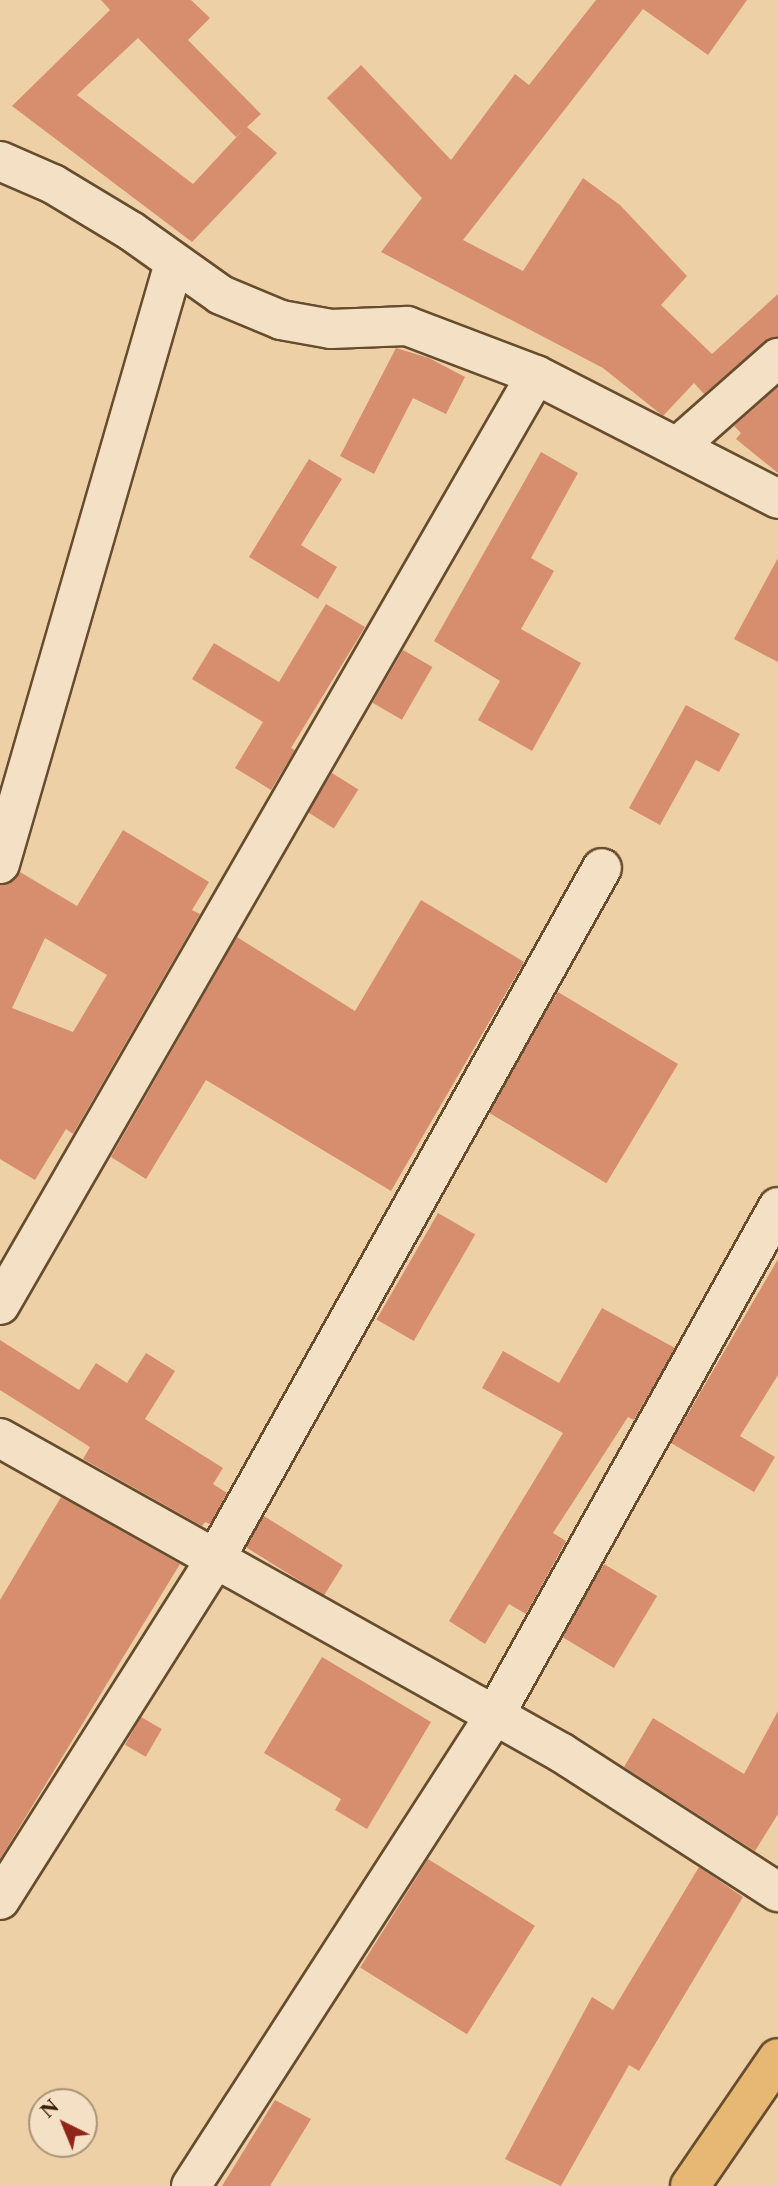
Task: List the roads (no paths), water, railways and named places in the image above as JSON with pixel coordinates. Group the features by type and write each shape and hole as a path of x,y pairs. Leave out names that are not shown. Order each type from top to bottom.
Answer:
{"main road":[{"path":"690,2186 778,2058"}],"street":[{"path":"0,161 54,184 131,230 221,295 281,320 331,330 407,326 536,375 778,499"},
{"path":"0,864 174,263"},
{"path":"677,447 778,358"},
{"path":"0,1305 536,375"},
{"path":"0,1900 214,1561 602,868"},
{"path":"191,2186 493,1718 778,1207"},
{"path":"0,1438 493,1718 562,1753 777,1893"}]}
